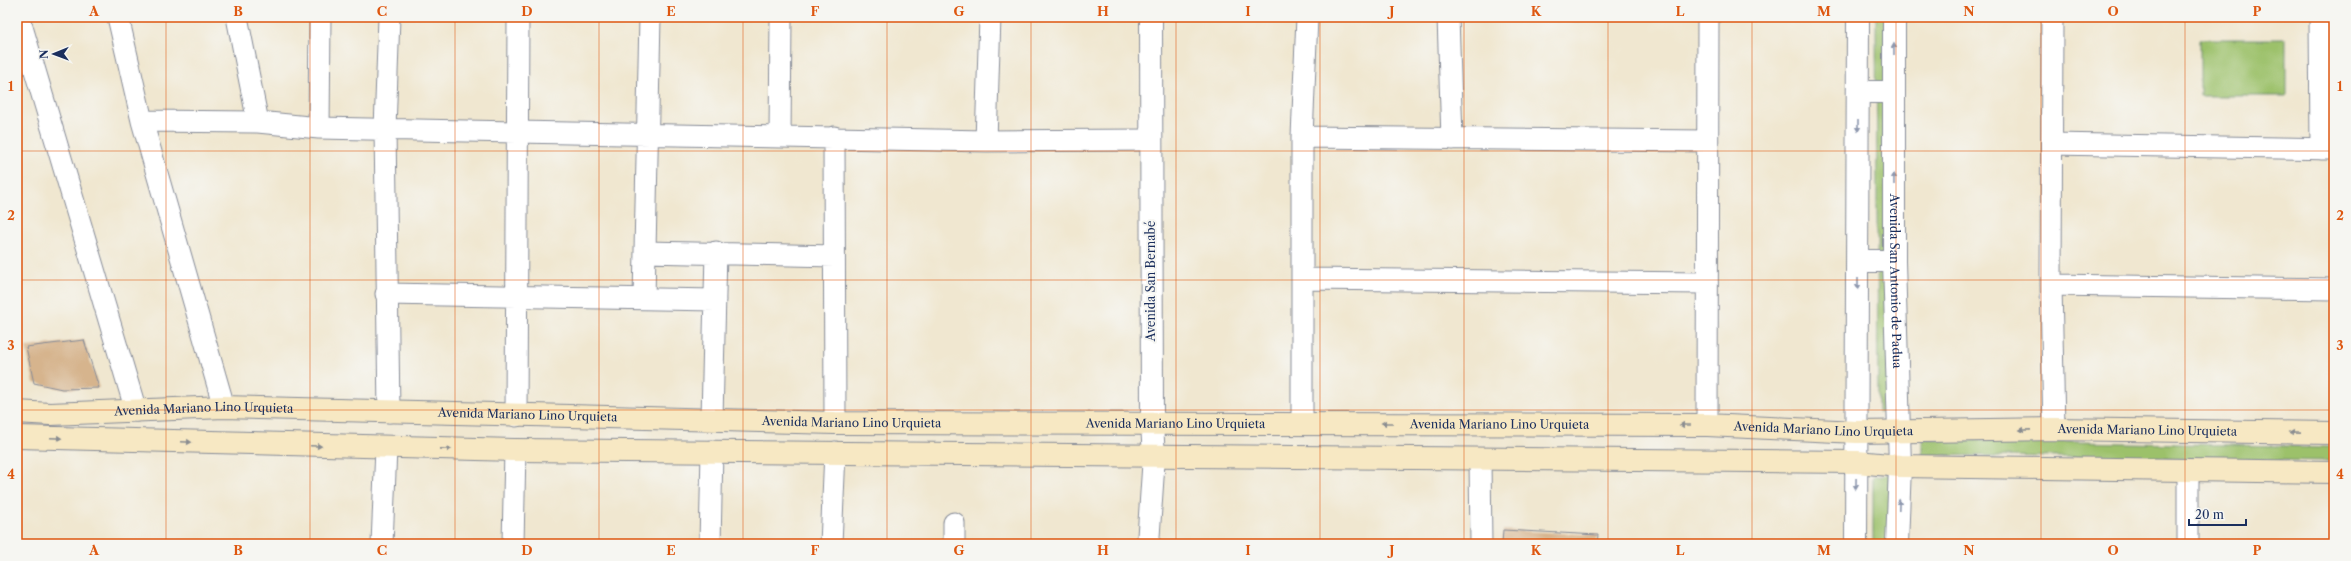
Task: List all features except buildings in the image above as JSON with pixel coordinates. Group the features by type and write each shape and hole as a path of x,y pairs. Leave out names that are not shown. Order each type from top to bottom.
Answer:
{"main road":[{"name":"Avenida Mariano Lino Urquieta","path":"17,412 50,414 224,407 516,416 712,418 836,423 1152,425 1302,423 1707,425 1858,432 2054,429 2334,433"},
{"path":"17,437 386,448 516,450 1857,462 1900,466 2334,472"}],"street":[{"path":"118,17 142,121 224,407"},
{"path":"237,17 258,122"},
{"path":"318,128 320,17"},
{"path":"389,17 385,129 386,294 389,412"},
{"path":"516,416 518,298 518,17"},
{"path":"644,298 650,17"},
{"path":"780,137 781,17"},
{"path":"986,140 990,17"},
{"name":"Avenida San Bernabé","path":"1148,544 1154,456 1152,425 1150,140 1151,17"},
{"path":"1302,423 1304,279 1302,137 1307,17"},
{"path":"1448,17 1452,139"},
{"path":"1707,425 1706,284 1708,17"},
{"path":"1856,544 1858,432 1858,17"},
{"name":"Avenida San Antonio de Padua","path":"1894,17 1894,262 1900,466 1897,544"},
{"path":"2052,17 2051,285 2054,429"},
{"path":"2052,144 2328,149 2320,17"},
{"path":"23,26 136,411"},
{"path":"1858,92 1894,92"},
{"path":"142,121 258,122 318,128 780,137 986,140 1150,140"},
{"path":"1302,137 1707,141"},
{"path":"834,138 836,423"},
{"path":"645,252 716,252 834,256"},
{"path":"712,418 716,252"},
{"path":"1858,261 1894,262"},
{"path":"1304,279 1706,284"},
{"path":"2051,285 2334,289"},
{"path":"386,294 518,298 644,298 715,300"},
{"path":"382,544 386,448"},
{"path":"513,544 516,450"},
{"path":"710,544 712,451"},
{"path":"831,544 835,452"},
{"path":"1480,459 1481,544"},
{"path":"2188,470 2188,544"},
{"path":"954,523 954,544"}],"green space":[{"path":"1478,17 1582,17 1582,21 1478,20"},
{"path":"1876,17 1886,17 1890,412 1878,412"},
{"path":"2200,39 2286,39 2286,96 2200,96"},
{"path":"1922,439 2334,447 2334,461 1922,455"},
{"path":"1891,474 1888,544 1873,544 1873,476"}]}
